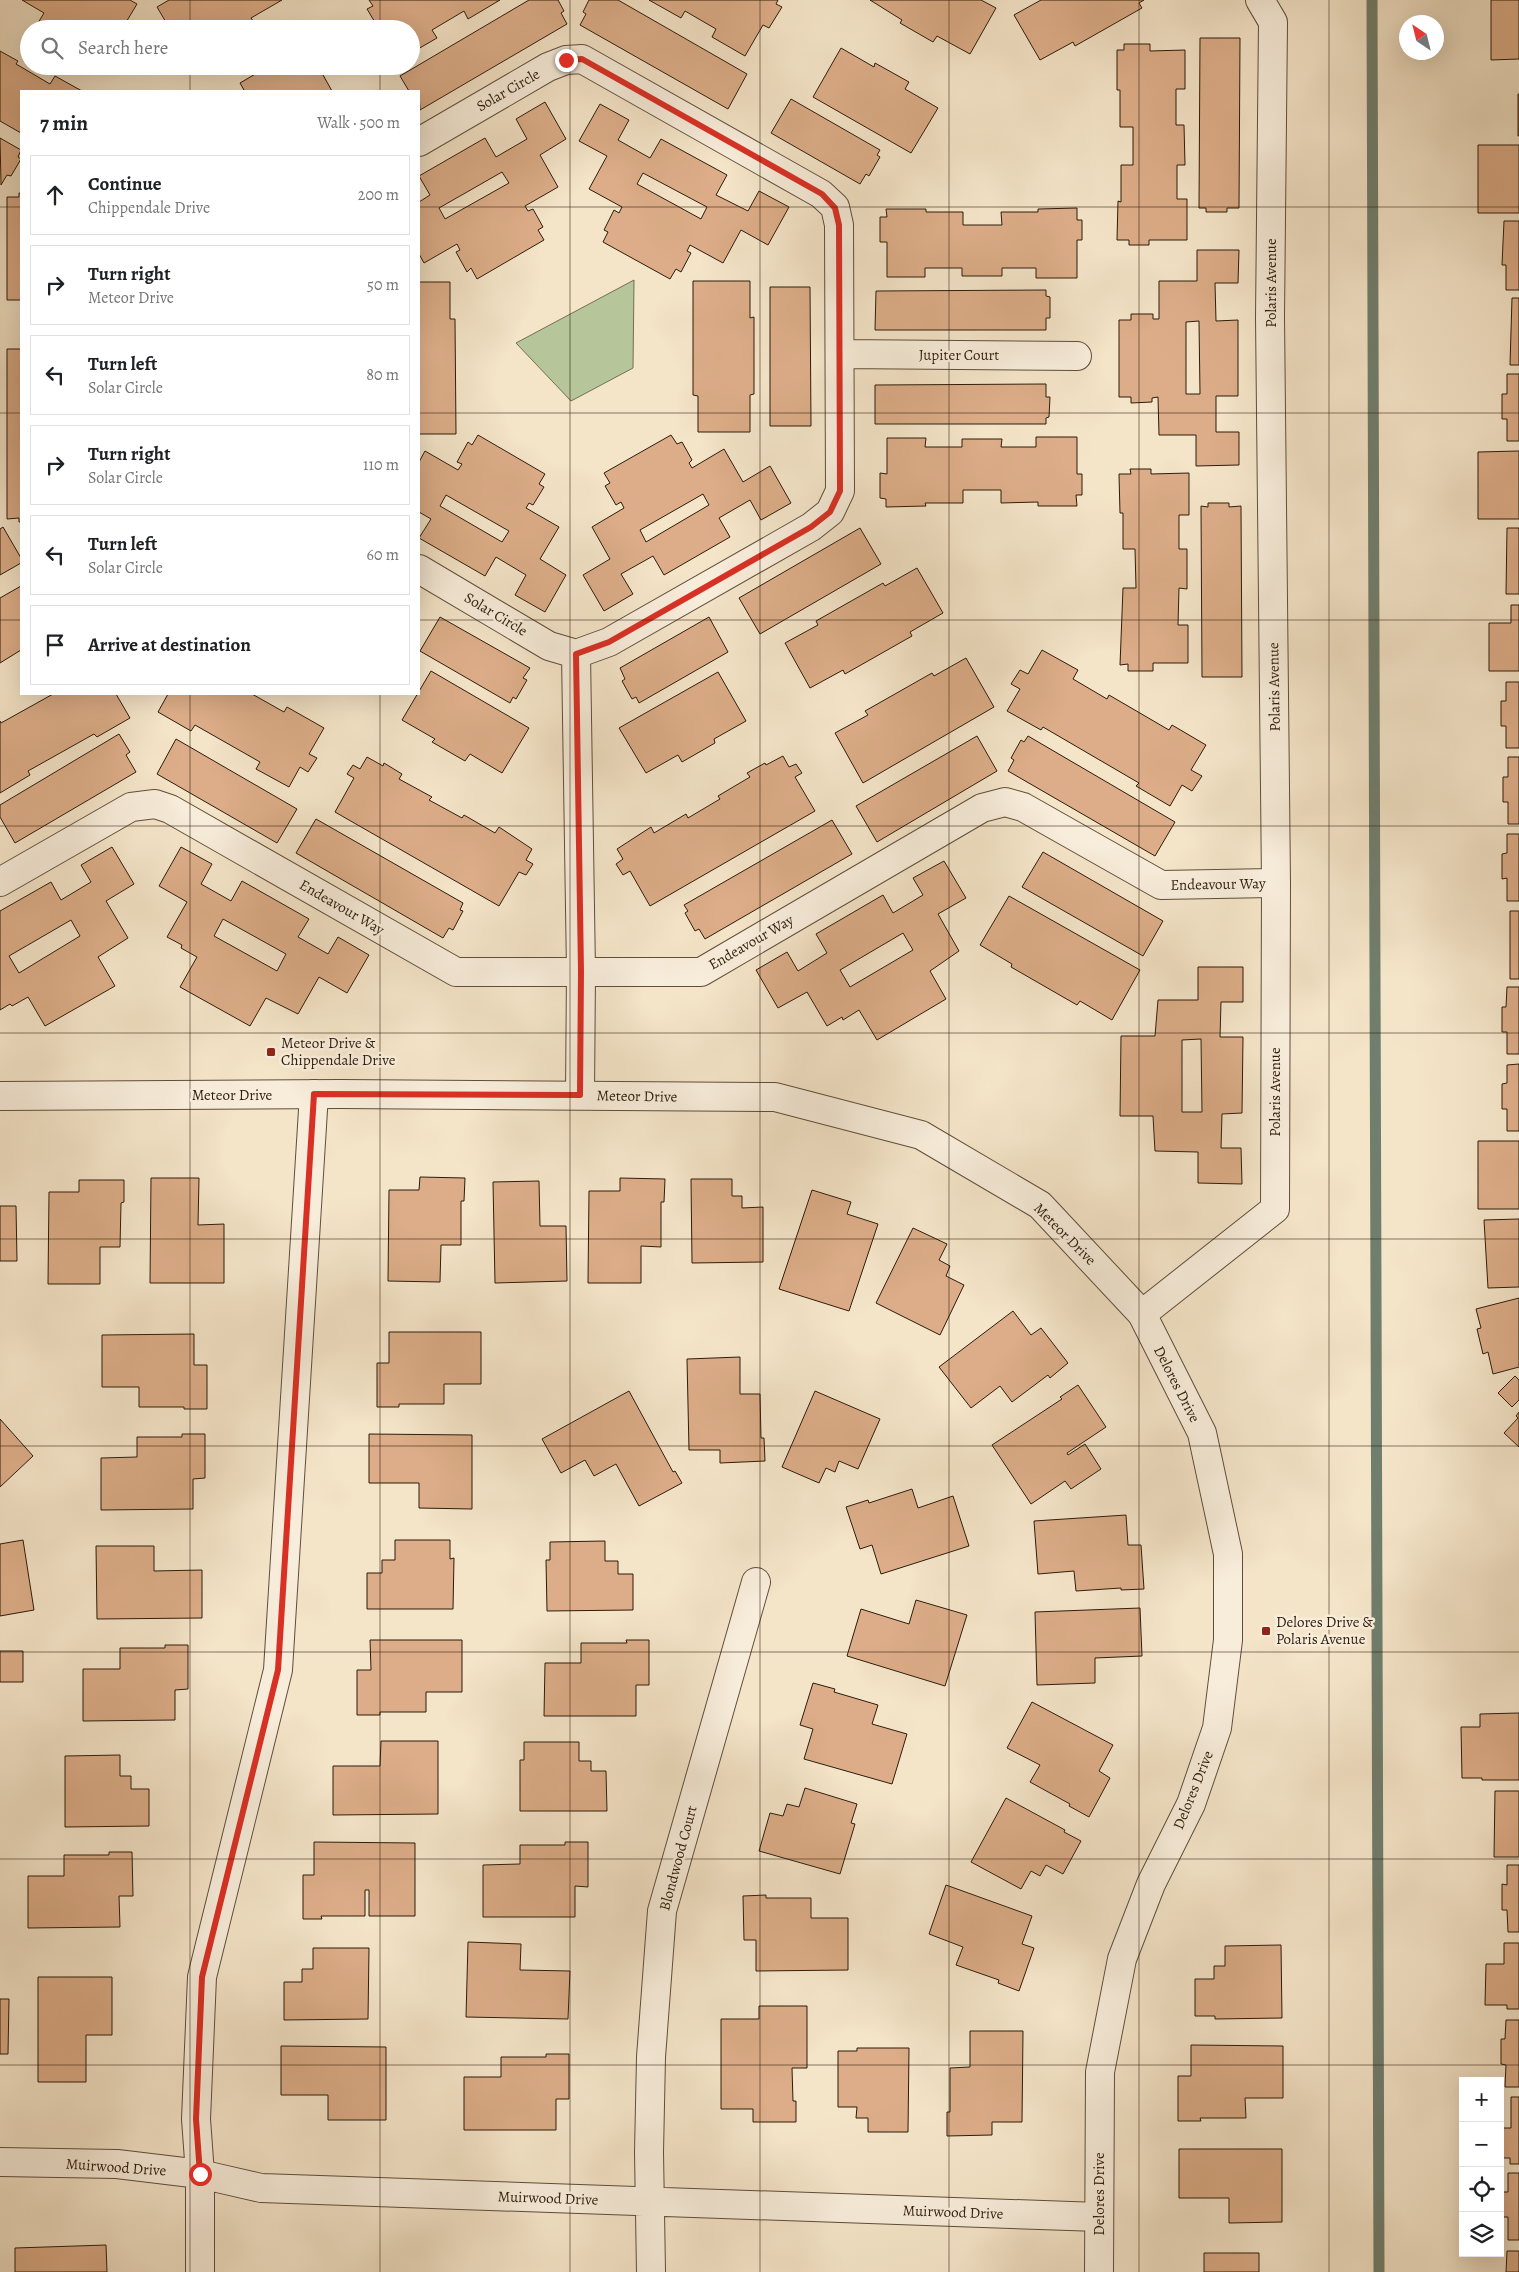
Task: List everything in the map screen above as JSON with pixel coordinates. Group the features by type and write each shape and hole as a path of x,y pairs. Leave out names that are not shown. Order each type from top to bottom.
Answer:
{"street":[{"name":"Polaris Avenue","path":"1142,1314 1275,1209 1276,883 1270,317 1273,22 1260,0"},
{"name":"Solar Circle","path":"420,141 548,67 566,60 582,59 822,194 835,208 839,225 840,354 840,491 830,512 811,527 609,642 576,654 549,646 420,569"},
{"name":"Jupiter Court","path":"840,354 1077,356"},
{"path":"576,654 581,971 580,1095"},
{"name":"Endeavour Way","path":"0,882 131,807 156,804 170,809 456,972 701,972 982,808 1005,802 1023,807 1161,885 1276,883"},
{"path":"200,2272 200,2174 196,2119 202,1977 278,1670 314,1094"},
{"name":"Meteor Drive","path":"0,1096 314,1094 775,1097 921,1135 1040,1205 1142,1314"},
{"name":"Delores Drive","path":"1099,2272 1100,2072 1122,1959 1151,1884 1191,1804 1217,1728 1228,1640 1228,1554 1202,1432 1142,1314"},
{"name":"Blondwood Court","path":"651,2272 651,2057 662,1911 756,1582"},
{"name":"Muirwood Drive","path":"0,2162 117,2164 200,2174 262,2188 1099,2217"}],"green space":[{"path":"634,280 633,368 571,401 516,343"}],"building":[{"path":"22,0 130,0 137,4 127,20 40,20 44,13"},
{"path":"169,0 282,0 251,18 252,20 165,20 157,7"},
{"path":"369,0 500,0 468,19 464,11 432,30 437,38 420,48 420,20 374,20 367,9 373,6"},
{"path":"529,0 558,0 564,11 561,13 567,24 420,110 420,90 408,90 400,76 420,75 420,64"},
{"path":"589,0 618,0 747,74 728,109 580,25 586,14 583,12"},
{"path":"649,0 778,0 776,4 782,7 769,28 763,25 745,56 712,37 716,29 685,11 681,18"},
{"path":"870,0 981,0 996,8 970,54 937,36 933,42 900,23 902,20"},
{"path":"1041,0 1144,0 1139,3 1142,8 1075,46 1073,42 1040,60 1014,15"},
{"path":"1491,0 1519,0 1519,59 1491,60"},
{"path":"1200,38 1240,38 1239,208 1227,208 1227,212 1206,212 1206,208 1199,208"},
{"path":"1124,44 1150,44 1150,51 1185,50 1185,89 1176,89 1176,125 1184,125 1185,165 1177,165 1177,199 1187,199 1187,240 1149,240 1149,245 1129,245 1129,240 1117,240 1118,201 1121,202 1121,165 1133,165 1133,127 1120,127 1120,90 1117,90 1117,50 1124,50"},
{"path":"841,48 874,67 875,63 909,82 905,89 938,108 911,153 813,97"},
{"path":"0,51 18,61 16,64 20,66 20,75 35,75 50,84 55,76 80,90 20,90 20,132 0,121"},
{"path":"254,75 323,75 331,90 244,90 240,83"},
{"path":"1519,94 1519,136 1518,136"},
{"path":"791,99 880,150 877,155 880,157 869,176 866,174 860,184 771,133"},
{"path":"545,102 566,139 540,155 558,187 525,206 528,211 533,209 543,227 538,230 544,240 477,279 471,268 467,272 456,252 460,250 457,244 424,263 420,256 420,201 430,195 420,175 485,138 496,157 527,139 516,119","holes":["502,172 509,183 445,219 439,208"]},
{"path":"600,104 629,120 618,140 650,158 661,139 727,175 716,195 748,211 759,191 789,207 768,245 741,230 723,263 690,245 687,251 691,253 681,272 676,269 670,279 603,242 608,232 604,230 614,210 619,213 622,207 589,189 607,156 579,141","holes":["643,173 707,207 701,219 637,184"]},
{"path":"0,138 20,149 18,157 20,161 11,176 7,175 1,185"},
{"path":"1478,145 1519,145 1519,213 1478,213"},
{"path":"20,193 20,300 7,300 7,197 19,197"},
{"path":"1077,208 1077,220 1082,220 1082,240 1077,240 1077,278 1036,278 1036,268 1002,268 1002,276 962,276 962,268 925,268 925,277 887,277 887,242 880,242 880,217 887,217 886,209 926,209 926,212 963,212 963,225 1002,225 1001,212 1038,212 1038,209"},
{"path":"1504,221 1519,221 1519,290 1506,290 1506,265 1502,265"},
{"path":"1197,250 1239,250 1238,283 1215,283 1216,321 1238,320 1238,396 1216,396 1216,432 1239,432 1239,465 1196,466 1196,435 1159,435 1158,397 1152,398 1152,402 1131,403 1131,397 1119,397 1119,320 1131,320 1131,314 1153,314 1153,319 1159,319 1159,281 1197,281","holes":["1199,321 1200,394 1186,394 1186,322"]},
{"path":"693,281 750,281 750,318 754,317 754,394 750,395 750,432 698,432 698,396 693,395"},
{"path":"420,282 450,282 450,319 455,319 456,434 420,434"},
{"path":"770,287 810,287 811,426 770,426"},
{"path":"1046,290 1046,296 1050,297 1050,318 1046,318 1046,330 875,330 876,291"},
{"path":"1512,298 1519,298 1519,365 1510,365"},
{"path":"7,349 20,349 20,522 19,518 7,519"},
{"path":"1507,374 1519,374 1519,441 1507,441 1507,419 1502,419 1502,394 1507,394"},
{"path":"1046,384 1046,397 1050,397 1049,417 1046,418 1046,424 875,424 875,385"},
{"path":"478,435 545,474 539,484 544,487 533,505 529,503 526,508 559,527 540,559 566,575 545,612 515,595 526,575 496,557 485,576 420,539 431,519 420,513 420,460 425,451 458,470 462,464 457,462 468,442 472,445","holes":["446,495 509,531 502,542 440,506"]},
{"path":"671,435 677,444 682,442 692,460 689,463 692,468 724,449 743,482 770,466 791,503 761,520 750,500 719,518 730,537 664,575 653,556 621,574 633,594 604,611 583,575 610,559 592,527 624,508 621,502 616,505 605,486 610,483 604,473","holes":["703,494 709,505 646,542 640,530"]},
{"path":"1036,437 1077,437 1077,474 1082,474 1082,495 1076,495 1077,506 1038,506 1038,502 1001,503 1001,490 963,490 963,503 925,503 926,506 886,507 886,499 880,498 880,473 887,474 887,438 926,438 925,447 962,447 962,439 1002,439 1001,447 1036,447"},
{"path":"1519,451 1519,519 1478,519 1478,452"},
{"path":"1130,469 1151,469 1151,474 1189,473 1189,515 1179,515 1179,549 1187,549 1187,589 1179,588 1178,625 1188,625 1188,663 1153,663 1153,671 1128,671 1128,664 1120,665 1123,588 1136,588 1135,549 1123,549 1123,513 1120,513 1119,474 1131,474"},
{"path":"1208,503 1229,503 1229,507 1241,506 1242,677 1202,677 1201,506 1208,507"},
{"path":"3,527 20,556 20,564 0,575 0,529"},
{"path":"860,528 881,564 760,634 739,598"},
{"path":"1507,528 1519,528 1519,594 1506,594"},
{"path":"917,568 943,613 910,632 912,636 845,674 843,670 810,688 785,643 818,625 816,621 883,583 885,586"},
{"path":"20,587 20,651 0,663 0,598"},
{"path":"1511,605 1519,605 1519,671 1489,671 1489,623 1511,623"},
{"path":"440,617 530,668 523,678 527,680 516,699 513,697 510,703 420,651"},
{"path":"709,617 728,652 639,703 636,697 632,699 622,681 625,679 620,668"},
{"path":"1042,650 1078,670 1073,679 1107,699 1109,695 1169,730 1172,725 1206,745 1191,770 1202,776 1192,791 1182,785 1170,806 1136,786 1139,783 1043,727 1041,730 1007,711 1020,689 1011,684 1020,670 1028,674"},
{"path":"966,658 994,707 863,783 835,733 868,715 865,711 932,673 934,676"},
{"path":"431,671 529,728 502,773 470,754 465,761 432,742 435,739 402,720 417,695 420,695 420,690"},
{"path":"718,672 746,721 714,739 715,743 682,762 678,755 646,773 619,728"},
{"path":"1506,682 1519,682 1519,748 1506,748 1506,726 1501,726 1501,701 1506,701"},
{"path":"51,695 117,695 130,718 97,737 94,734 28,771 30,775 0,793 0,721 1,723"},
{"path":"167,695 254,695 284,712 287,707 324,728 309,754 317,758 308,772 300,767 289,787 256,769 260,762 195,725 191,731 158,712"},
{"path":"119,734 130,752 126,755 136,772 15,843 0,817 0,805"},
{"path":"977,736 997,771 877,842 856,806"},
{"path":"1028,736 1175,822 1155,856 1008,771 1014,760 1011,758 1021,740 1024,742"},
{"path":"176,739 297,809 277,843 157,774"},
{"path":"783,756 789,767 796,764 802,773 795,777 815,811 650,906 630,871 623,875 616,864 623,859 617,849 651,827 654,833 686,814 688,818 720,799 718,796 750,777 747,773"},
{"path":"367,757 383,766 384,763 402,774 399,779 432,797 429,800 462,818 464,815 495,833 499,827 532,849 526,860 533,864 526,875 519,872 499,906 335,812 354,778 347,774 353,765 360,769"},
{"path":"1508,757 1519,757 1519,824 1508,824 1508,802 1503,802 1503,777 1508,777"},
{"path":"316,819 463,903 460,910 463,911 453,930 449,928 443,938 296,853"},
{"path":"832,820 852,854 705,939 699,929 695,931 685,913 688,911 684,905"},
{"path":"1507,834 1519,834 1519,901 1507,901 1507,878 1502,879 1502,854 1507,853"},
{"path":"112,847 134,884 106,901 128,938 98,957 115,986 45,1026 28,997 0,1010 0,911 51,882 61,900 91,882 81,865","holes":["71,920 80,936 19,973 9,956"]},
{"path":"181,847 212,864 201,884 231,901 242,881 309,919 298,937 328,954 338,937 369,955 347,993 319,977 298,1014 266,998 250,1026 180,987 197,957 181,948 182,945 167,937 187,902 159,886","holes":["223,919 286,954 277,971 214,936"]},
{"path":"1043,852 1163,921 1143,956 1022,887"},
{"path":"944,861 966,898 938,914 959,951 930,971 946,999 877,1040 859,1010 843,1020 842,1017 827,1026 807,992 778,1008 756,970 787,952 798,971 827,953 816,934 883,895 893,913 923,895 913,878","holes":["903,933 913,950 850,987 840,970"]},
{"path":"1009,896 1140,970 1112,1020 1080,1001 1077,1005 1011,967 1012,964 980,945"},
{"path":"1510,911 1519,911 1519,979 1510,979"},
{"path":"1198,967 1243,967 1243,1002 1221,1002 1220,1037 1243,1037 1242,1113 1222,1114 1221,1148 1241,1148 1242,1184 1198,1183 1198,1152 1155,1151 1153,1116 1120,1116 1121,1036 1155,1036 1158,1000 1198,1000","holes":["1201,1039 1202,1112 1182,1112 1182,1040"]},
{"path":"1507,987 1519,987 1519,1054 1507,1054 1507,1032 1502,1032 1502,1007 1506,1007"},
{"path":"1519,1064 1519,1131 1507,1131 1507,1109 1502,1109 1502,1084 1507,1083 1507,1065"},
{"path":"1478,1141 1519,1141 1519,1209 1478,1209"},
{"path":"420,1177 465,1178 464,1201 461,1201 461,1245 441,1245 440,1282 388,1281 389,1190 419,1190"},
{"path":"151,1178 199,1178 198,1225 224,1224 224,1283 150,1283"},
{"path":"620,1178 665,1179 664,1202 661,1202 661,1247 641,1246 641,1283 588,1283 589,1191 620,1191"},
{"path":"691,1179 732,1179 732,1196 742,1196 742,1208 763,1207 763,1262 692,1263"},
{"path":"79,1180 124,1180 124,1202 121,1203 120,1247 100,1247 100,1284 48,1284 49,1192 79,1192"},
{"path":"539,1181 540,1226 566,1226 567,1281 495,1283 493,1182"},
{"path":"812,1190 851,1202 847,1214 878,1224 849,1311 779,1289"},
{"path":"0,1206 16,1206 17,1261 0,1261"},
{"path":"1519,1219 1519,1287 1488,1288 1484,1220"},
{"path":"913,1228 947,1244 939,1260 950,1266 946,1276 964,1285 940,1335 876,1303"},
{"path":"1519,1298 1519,1367 1493,1374 1488,1352 1483,1354 1477,1329 1481,1328 1476,1309"},
{"path":"1013,1311 1031,1335 1041,1328 1068,1363 1050,1378 1048,1375 1012,1402 1000,1386 971,1408 939,1367"},
{"path":"389,1332 481,1332 481,1384 444,1384 444,1404 399,1404 399,1407 377,1407 377,1363 389,1363"},
{"path":"194,1334 194,1365 207,1365 207,1409 139,1407 139,1387 102,1387 102,1335"},
{"path":"740,1357 740,1394 760,1394 761,1438 764,1438 765,1461 720,1463 720,1450 689,1450 687,1359"},
{"path":"1515,1376 1519,1380 1519,1400 1512,1407 1498,1393"},
{"path":"1078,1385 1106,1427 1067,1453 1068,1455 1085,1444 1101,1469 1071,1489 1065,1481 1031,1504 992,1445 1062,1399 1060,1397"},
{"path":"629,1391 673,1472 675,1471 682,1483 639,1506 616,1464 594,1476 585,1460 561,1473 542,1439"},
{"path":"815,1391 880,1419 858,1469 839,1461 835,1472 826,1468 819,1483 782,1467"},
{"path":"1519,1412 1519,1447 1504,1433 1518,1418 1516,1416"},
{"path":"0,1419 33,1456 0,1487"},
{"path":"182,1434 205,1434 205,1478 193,1479 193,1509 101,1510 101,1458 137,1457 137,1437 182,1437"},
{"path":"369,1434 472,1435 472,1509 419,1508 419,1483 369,1483"},
{"path":"912,1489 918,1508 953,1496 969,1546 881,1574 872,1545 860,1549 846,1507 868,1500 869,1503"},
{"path":"1126,1515 1128,1545 1141,1545 1144,1589 1121,1590 1121,1588 1076,1591 1074,1571 1038,1574 1034,1521"},
{"path":"23,1540 34,1610 0,1616 0,1544"},
{"path":"395,1540 450,1540 450,1559 454,1558 453,1609 367,1609 367,1573 382,1573 382,1560 395,1560"},
{"path":"605,1541 605,1561 618,1561 618,1574 633,1574 633,1610 547,1611 546,1560 550,1560 550,1542"},
{"path":"96,1546 154,1546 154,1571 202,1570 202,1618 97,1619"},
{"path":"916,1600 967,1615 945,1686 847,1656 861,1609 909,1624"},
{"path":"1140,1608 1142,1656 1095,1658 1095,1683 1037,1685 1035,1612"},
{"path":"370,1640 462,1640 462,1692 426,1692 426,1712 380,1712 380,1715 357,1715 357,1670 371,1670"},
{"path":"626,1640 649,1640 649,1685 636,1685 636,1716 544,1716 545,1663 581,1663 581,1643 627,1643"},
{"path":"165,1645 188,1645 188,1689 175,1690 175,1720 83,1721 83,1669 120,1669 120,1648 165,1648"},
{"path":"0,1651 23,1651 23,1682 0,1682"},
{"path":"813,1683 835,1689 834,1692 878,1705 872,1724 907,1734 892,1784 804,1759 813,1729 800,1725"},
{"path":"1032,1702 1113,1745 1099,1771 1110,1778 1089,1817 1030,1782 1040,1765 1007,1748"},
{"path":"1519,1713 1519,1780 1462,1778 1461,1727 1480,1727 1480,1714"},
{"path":"381,1741 438,1741 438,1814 333,1815 333,1766 380,1766"},
{"path":"524,1742 579,1742 579,1761 591,1761 591,1771 606,1771 607,1811 520,1811 520,1760 524,1760"},
{"path":"120,1755 120,1776 131,1776 131,1789 149,1789 149,1826 65,1827 65,1756"},
{"path":"805,1788 857,1804 851,1823 855,1824 840,1874 759,1851 770,1813 783,1816 787,1804 799,1807"},
{"path":"1495,1791 1519,1791 1519,1857 1494,1857"},
{"path":"1006,1798 1065,1830 1064,1832 1081,1841 1063,1874 1046,1865 1040,1876 1031,1871 1021,1889 971,1862"},
{"path":"314,1842 415,1843 415,1916 369,1916 369,1890 365,1890 365,1916 321,1916 322,1919 303,1919 303,1875 314,1875"},
{"path":"565,1842 588,1842 588,1887 575,1886 575,1917 483,1917 483,1865 520,1864 520,1845 565,1845"},
{"path":"109,1852 132,1852 133,1896 119,1896 120,1927 28,1928 28,1876 64,1876 64,1855 109,1855"},
{"path":"1507,1865 1519,1865 1519,1932 1508,1932 1507,1910 1502,1910 1502,1884 1507,1885"},
{"path":"946,1885 1032,1916 1022,1944 1034,1948 1019,1991 998,1983 999,1980 956,1965 963,1947 929,1934"},
{"path":"766,1895 766,1898 811,1898 811,1918 848,1918 848,1970 756,1971 756,1940 744,1940 743,1896"},
{"path":"468,1942 521,1944 520,1970 570,1971 568,2019 466,2017"},
{"path":"1504,1943 1519,1943 1519,2009 1507,2009 1507,2005 1485,2005 1486,1964 1504,1964"},
{"path":"1281,1945 1282,2018 1215,2019 1215,2016 1195,2016 1195,1979 1214,1979 1214,1966 1225,1966 1225,1946"},
{"path":"313,1948 369,1948 368,2019 284,2020 284,1982 302,1982 302,1969 313,1969"},
{"path":"38,1977 112,1977 112,2035 86,2035 86,2082 38,2082"},
{"path":"0,1999 9,1999 8,2054 0,2054"},
{"path":"759,2006 807,2006 807,2068 792,2068 793,2101 796,2101 796,2122 753,2122 753,2109 721,2109 721,2019 759,2019"},
{"path":"1506,2020 1519,2020 1519,2087 1505,2087 1506,2065 1501,2064 1501,2039 1505,2039"},
{"path":"970,2031 1023,2031 1022,2122 992,2122 992,2135 947,2136 947,2112 950,2112 950,2068 970,2067"},
{"path":"1191,2045 1283,2046 1283,2098 1245,2098 1246,2118 1200,2118 1201,2121 1178,2121 1178,2076 1191,2076"},
{"path":"281,2046 386,2047 386,2120 328,2120 328,2095 281,2095"},
{"path":"857,2048 909,2048 908,2132 868,2132 868,2118 856,2118 857,2107 838,2107 838,2051 857,2051"},
{"path":"546,2054 569,2054 569,2099 556,2099 556,2130 464,2130 464,2077 501,2077 501,2057 546,2057"},
{"path":"1511,2097 1519,2097 1519,2164 1510,2164 1510,2158 1504,2158 1504,2128 1511,2128"},
{"path":"1179,2149 1282,2149 1282,2222 1229,2223 1229,2198 1179,2198"},
{"path":"1508,2173 1519,2173 1519,2240 1508,2240 1508,2217 1504,2217 1504,2192 1508,2192"},
{"path":"106,2245 107,2272 15,2272 15,2248"},
{"path":"1507,2251 1519,2251 1519,2272 1506,2272"},
{"path":"1204,2253 1259,2253 1259,2272 1204,2272"}],"waterway":[{"path":"1372,0 1379,2272"}],"place":[{"name":"Meteor Drive & Chippendale Drive","path":"271,1052"},
{"name":"Delores Drive & Polaris Avenue","path":"1266,1631"}],"route":[{"path":"200,2174 196,2119 202,1977 278,1670 314,1094 580,1095 581,971 576,654 609,642 811,527 830,512 840,491 839,225 835,208 822,194 582,59 566,60"}]}
